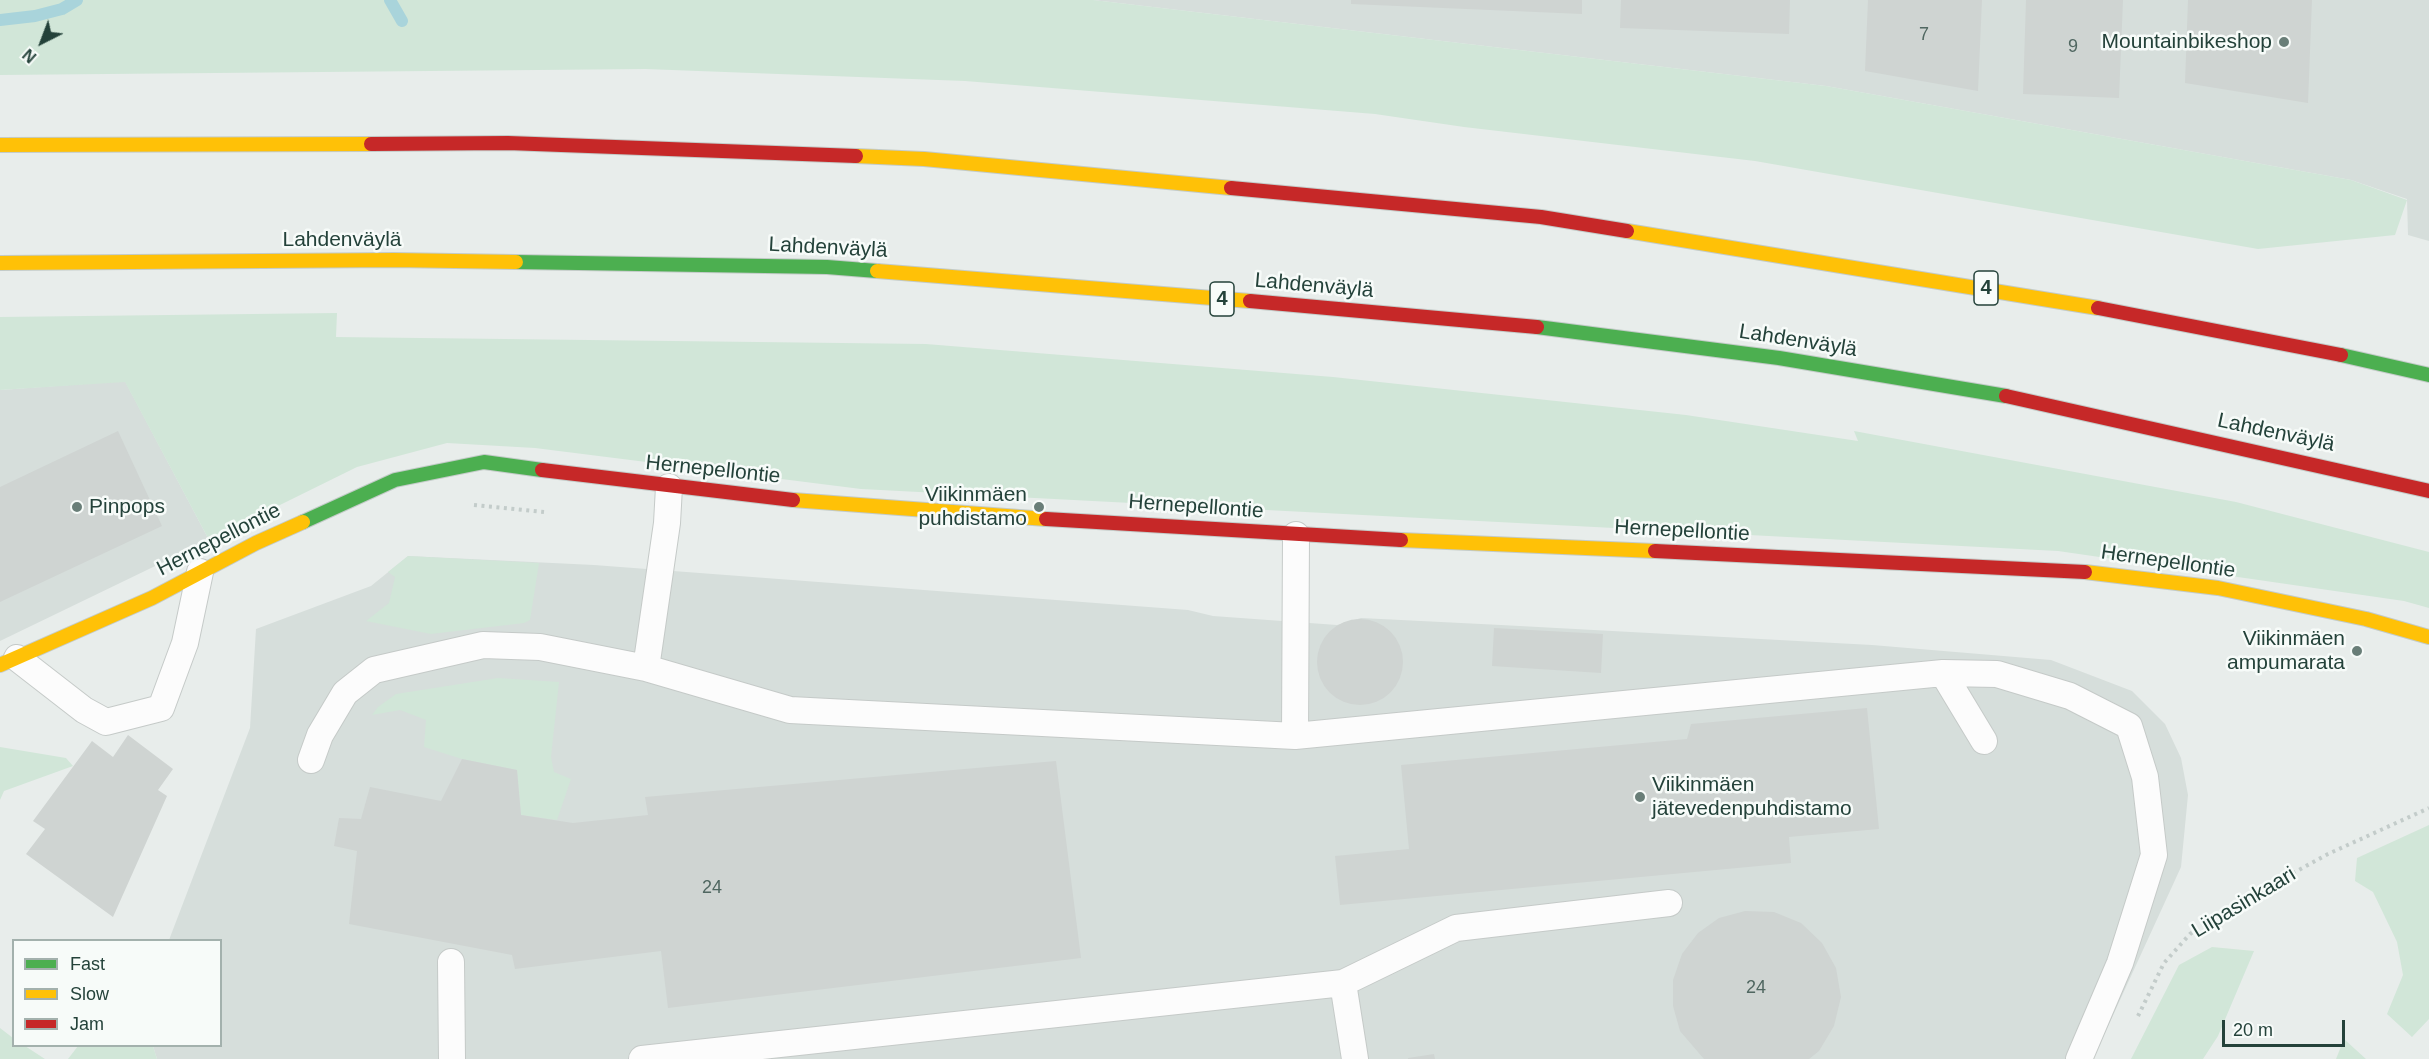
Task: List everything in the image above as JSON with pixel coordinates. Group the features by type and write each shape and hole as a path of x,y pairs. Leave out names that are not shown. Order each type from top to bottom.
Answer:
{"main road":[{"name":"4","path":"0,146 508,143 912,158 1481,211 1541,217 2029,295 2380,362 2429,375"},
{"name":"Lahdenväylä","path":"0,262 394,260 827,267 1050,283 1540,327 1779,358 1999,394 2366,474 2429,491"},
{"name":"Hernepellontie","path":"9,662 152,598 276,533 395,480 484,462 669,487 865,507 1296,535 2056,569 2218,588 2366,619 2429,637"}],"lane":[{"path":"646,668 667,524 669,487"},
{"path":"1295,736 1296,535"},
{"path":"9,662 106,722 161,708 185,643 200,572"},
{"path":"311,760 320,735 345,693 374,670 483,645 540,647 646,668 790,710 1295,736 1943,673 1997,674 2070,696 2129,726 2145,777 2154,855 2120,963 2079,1059"},
{"path":"1943,673 1984,741"},
{"path":"642,1059 1343,983 1456,928 1669,903"},
{"path":"451,962 452,1059"},
{"path":"1343,983 1355,1059"}],"path":[{"path":"462,506 474,505 553,513"},
{"name":"Liipasinkaari","path":"2133,1027 2164,963 2190,934 2220,913 2328,854 2429,808"}],"shaded area":[{"path":"1093,0 2429,0 2429,241 2408,235 2407,199 2351,180 1826,86"},
{"path":"125,381 209,540 0,641 0,390"},
{"path":"408,556 594,565 1188,610 1213,616 1337,625 1361,618 1872,645 2051,660 2132,691 2165,724 2181,758 2188,795 2181,867 2093,1059 157,1059 153,1047 222,1047 222,939 169,939 250,728 256,629 371,586"}],"green space":[{"path":"0,0 1093,0 1826,86 2351,180 2407,200 2395,235 2258,249 1755,161 1464,127 1375,114 965,81 645,69 0,75"},
{"path":"337,313 336,337 926,344 1333,377 1686,415 1858,441 1854,431 2236,502 2429,552 2429,608 2404,601 2058,551 861,489 535,448 447,443 357,467 209,540 125,382 0,390 0,317"},
{"path":"408,556 539,563 530,620 524,623 431,634 366,621 389,603 395,577 388,572"},
{"path":"498,678 559,682 551,757 554,772 571,779 557,820 521,815 517,770 462,759 424,747 426,720 400,710 372,715 378,707 396,694"},
{"path":"0,747 66,758 73,766 4,791 0,800"},
{"path":"2429,825 2429,1019 2412,1037 2387,1014 2403,975 2397,942 2373,892 2355,881 2357,858"},
{"path":"2212,947 2254,951 2218,1036 2203,1059 2131,1059 2179,965"},
{"path":"0,1028 12,1037 12,1047 27,1047 45,1059 0,1059"},
{"path":"2344,1039 2366,1059 2336,1059"},
{"path":"77,1047 153,1047 157,1059 68,1059"}],"building":[{"path":"1351,0 1582,0 1582,14 1351,4"},
{"path":"1621,0 1790,0 1789,34 1620,28"},
{"path":"1868,0 1982,0 1978,91 1865,71"},
{"path":"2026,0 2123,0 2119,98 2023,94"},
{"path":"2188,0 2312,0 2308,103 2185,83"},
{"name":"Pinpops","path":"118,431 162,526 0,602 0,487"},
{"path":"1360,619 1376,623 1390,632 1399,646 1403,662 1399,678 1390,692 1376,701 1360,705 1344,701 1330,692 1321,678 1317,662 1321,646 1330,632 1344,623"},
{"path":"1494,628 1603,634 1601,673 1492,666"},
{"name":"Viikinmäen jätevedenpuhdistamo","path":"1867,708 1879,829 1789,837 1791,863 1340,905 1335,856 1409,849 1401,765 1687,739 1691,724"},
{"path":"128,735 173,769 158,790 167,796 113,917 26,854 45,829 33,821 92,741 113,757"},
{"path":"462,759 517,770 521,815 573,823 648,815 645,797 1056,761 1081,958 668,1008 661,951 515,969 512,955 349,924 357,851 334,846 339,818 361,819 370,787 441,801"},
{"path":"1745,911 1774,912 1801,923 1822,943 1836,968 1841,997 1834,1026 1819,1051 1809,1059 1704,1059 1680,1031 1673,1006 1673,980 1682,954 1698,933 1719,918"},
{"path":"1434,1054 1435,1059 1408,1059 1408,1058"}],"waterway":[{"path":"0,20 35,16 62,9 77,0"},
{"path":"390,0 402,21"}],"traffic: fast":[{"path":"516,262 827,267 877,271"},
{"path":"1537,327 1779,358 2006,396"},
{"path":"2341,355 2429,375"},
{"path":"303,522 395,480 484,462 542,470"}],"traffic: slow":[{"path":"0,145 371,144"},
{"path":"856,156 924,159 1231,188"},
{"path":"1627,231 2098,308"},
{"path":"0,263 394,260 516,262"},
{"path":"877,271 1250,301"},
{"path":"793,500 1046,519"},
{"path":"0,665 152,598 256,543 303,522"},
{"path":"1401,540 1655,551"},
{"path":"2085,572 2218,588 2366,619 2429,637"}],"traffic: jam":[{"path":"371,144 508,143 856,156"},
{"path":"1231,188 1541,217 1627,231"},
{"path":"1250,301 1537,327"},
{"path":"2098,308 2341,355"},
{"path":"2006,396 2429,491"},
{"path":"542,470 793,500"},
{"path":"1046,519 1401,540"},
{"path":"1655,551 2085,572"}],"place":[{"name":"Mountainbikeshop","path":"2284,42"},
{"name":"Pinpops","path":"77,507"},
{"name":"Viikinmäen puhdistamo","path":"1039,507"},
{"name":"Viikinmäen ampumarata","path":"2357,651"},
{"name":"Viikinmäen jätevedenpuhdistamo","path":"1640,797"}]}
